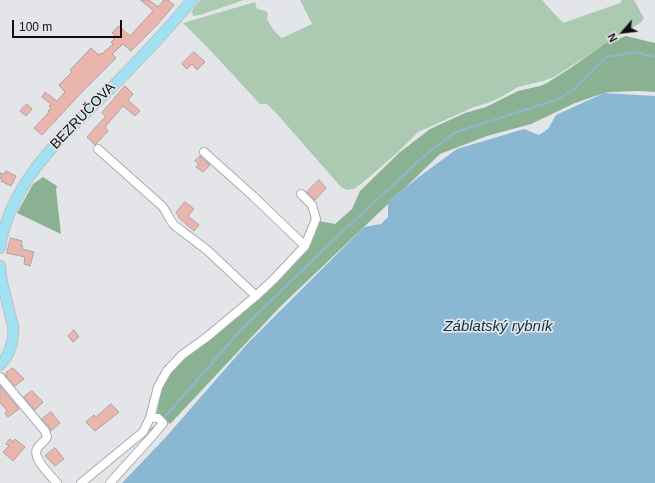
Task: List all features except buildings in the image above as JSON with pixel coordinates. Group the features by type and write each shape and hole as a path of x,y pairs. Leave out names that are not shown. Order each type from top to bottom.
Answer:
{"main road":[{"name":"BEZRUČOVA","path":"0,248 4,229 12,208 35,168 68,130 166,31 192,0"},
{"path":"0,266 2,282 13,326 10,352 0,365"}],"street":[{"path":"98,149 162,206 174,225 207,250 256,296"},
{"path":"204,152 253,196 304,246"},
{"path":"110,483 155,433 158,387 166,371 182,355 207,337 256,296 275,278 304,246 316,219 312,205 301,194"},
{"path":"0,377 45,431 47,437 37,449 36,454 39,461 57,483"},
{"path":"82,483 157,419"}],"green space":[{"path":"200,0 244,0 193,16 191,12"},
{"path":"300,0 542,0 563,23 620,3 622,0 634,0 644,18 637,25 554,77 518,87 488,103 474,107 418,132 397,153 361,184 354,189 347,190 341,187 277,114 267,104 260,104 183,23 255,2 257,9 267,12 267,19 275,32 282,38 312,24"},
{"path":"626,36 655,43 655,92 639,91 604,93 575,103 531,124 487,136 440,154 405,188 388,202 388,204 280,307 170,424 157,413 161,389 170,373 185,357 279,280 318,221 335,224 352,209 360,191 399,153 430,129 465,113 486,107 518,91 547,83 606,43"},
{"path":"43,177 57,186 56,190 61,234 17,213 33,184"}],"water":[{"name":"Záblatský rybník","path":"604,93 655,96 655,483 122,483 165,438 247,344 364,227 381,224 388,217 388,202 420,176 457,149 524,129 539,135 548,129 556,115"}],"waterway":[{"path":"163,419 239,332 325,248 424,156 454,133 558,99 574,89 606,57 635,52 655,57"},
{"path":"147,432 157,425"}]}
